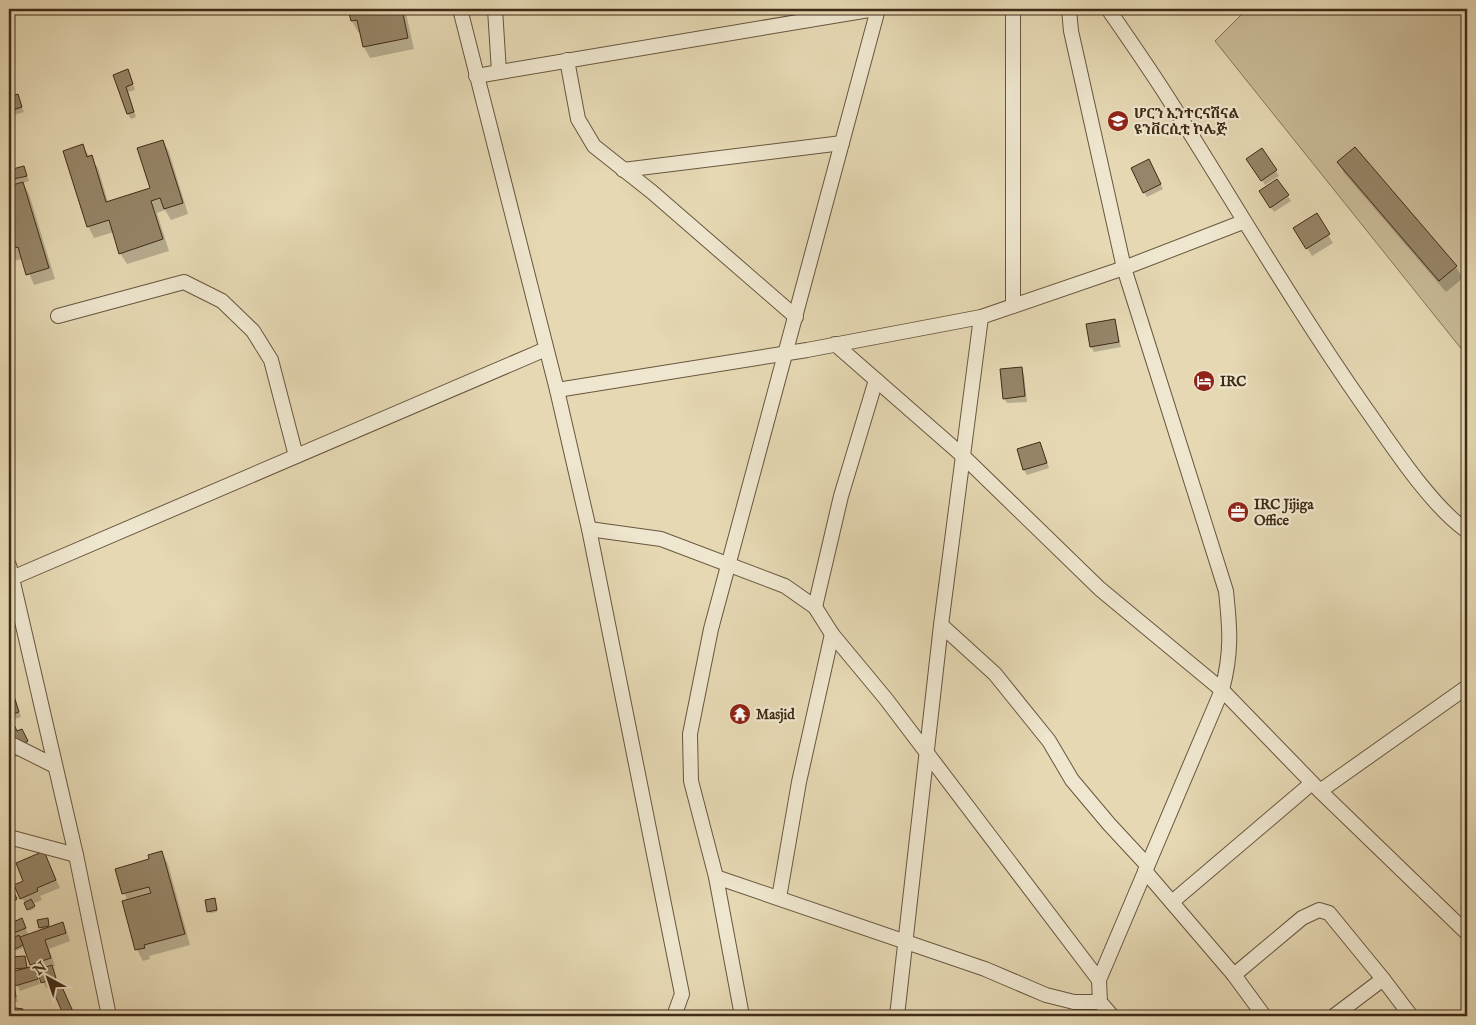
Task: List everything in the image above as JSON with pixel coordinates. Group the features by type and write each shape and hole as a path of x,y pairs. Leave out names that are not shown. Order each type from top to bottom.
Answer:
{"street":[{"path":"460,9 557,390 589,529 682,994 674,1016"},
{"path":"495,9 499,72"},
{"path":"476,76 876,9 796,317 710,629 690,734 691,781 716,876 742,1016"},
{"path":"1013,9 1013,306"},
{"path":"1069,9 1071,31 1124,268 1226,591 1231,638 1229,664 1222,690 1099,980 1100,1002 1112,1016"},
{"path":"1108,9 1175,108 1243,222 1326,352 1386,437 1431,495 1467,531"},
{"path":"567,60 578,119 594,146 796,317"},
{"path":"623,170 842,143"},
{"path":"557,390 786,353 981,317 1124,268 1243,222"},
{"path":"58,316 184,282 222,302 253,331 271,360 296,456"},
{"path":"897,1016 941,626 981,317"},
{"path":"835,344 963,456 1100,589 1222,690 1316,787 1467,933"},
{"path":"109,1016 76,855 10,572 296,456 546,349"},
{"path":"815,607 841,496 876,380"},
{"path":"589,529 661,539 785,586 815,607 832,634 886,699 1099,980"},
{"path":"9,626 24,631"},
{"path":"941,626 995,674 1049,741 1072,780 1234,975 1264,1016"},
{"path":"779,898 799,782 832,634"},
{"path":"1172,902 1316,787 1467,687"},
{"path":"9,743 55,766"},
{"path":"9,837 76,855"},
{"path":"716,876 985,969 1046,995 1074,1002 1100,1002"},
{"path":"1234,975 1302,918 1319,910 1330,913 1411,1016"},
{"path":"1334,1016 1383,979"}],"shaded area":[{"path":"1247,9 1467,9 1467,356 1215,41"}],"building":[{"path":"348,9 402,9 408,38 363,47 357,20 351,21"},
{"path":"128,69 133,84 126,87 134,112 127,114 113,75"},
{"path":"18,94 22,107 10,111 9,97"},
{"path":"163,140 183,203 164,209 160,198 151,201 163,239 119,254 109,220 87,227 63,151 83,144 87,157 92,155 106,202 150,188 137,148"},
{"path":"1355,147 1457,266 1439,281 1337,162"},
{"path":"1262,148 1277,170 1261,181 1246,159"},
{"path":"1149,159 1161,184 1143,193 1131,168"},
{"path":"24,166 27,176 9,180 9,170"},
{"path":"1277,179 1289,195 1270,208 1259,191"},
{"path":"23,182 49,268 26,275 18,247 9,250 9,186"},
{"path":"1317,213 1330,234 1306,249 1293,228"},
{"path":"1115,319 1119,342 1090,347 1086,324"},
{"path":"1022,367 1025,396 1003,399 1000,369"},
{"path":"1040,442 1047,463 1023,470 1017,449"},
{"path":"9,680 19,712 11,715 9,709"},
{"path":"9,714 17,731 22,729 28,741 9,751"},
{"path":"44,851 56,880 37,888 38,891 20,899 14,885 23,881 16,863"},
{"path":"162,851 185,934 144,945 145,948 135,950 122,901 151,893 149,887 122,894 115,869 149,859 148,855"},
{"path":"9,884 17,899 9,902"},
{"path":"215,898 217,910 207,912 205,900"},
{"path":"31,899 35,906 27,910 24,903"},
{"path":"22,918 26,928 9,935 9,924"},
{"path":"48,918 49,926 39,928 37,920"},
{"path":"63,922 66,933 45,940 51,958 30,965 20,937"},
{"path":"19,935 23,945 11,951 9,940"},
{"path":"25,956 27,968 9,969 9,957"},
{"path":"52,965 56,978 41,983 37,970"},
{"path":"34,966 38,979 15,986 11,972"},
{"path":"14,982 16,997 9,998 9,983"},
{"path":"62,987 75,1016 64,1016 53,991"},
{"path":"9,1007 23,1009 22,1016 9,1016"}],"place":[{"name":"ሆርን ኢንተርናሽናል ዩንቨርሲቲ ኮሌጅ","path":"1118,121"},
{"name":"IRC","path":"1204,381"},
{"name":"IRC Jijiga Office","path":"1238,512"},
{"name":"Masjid","path":"740,714"}]}
